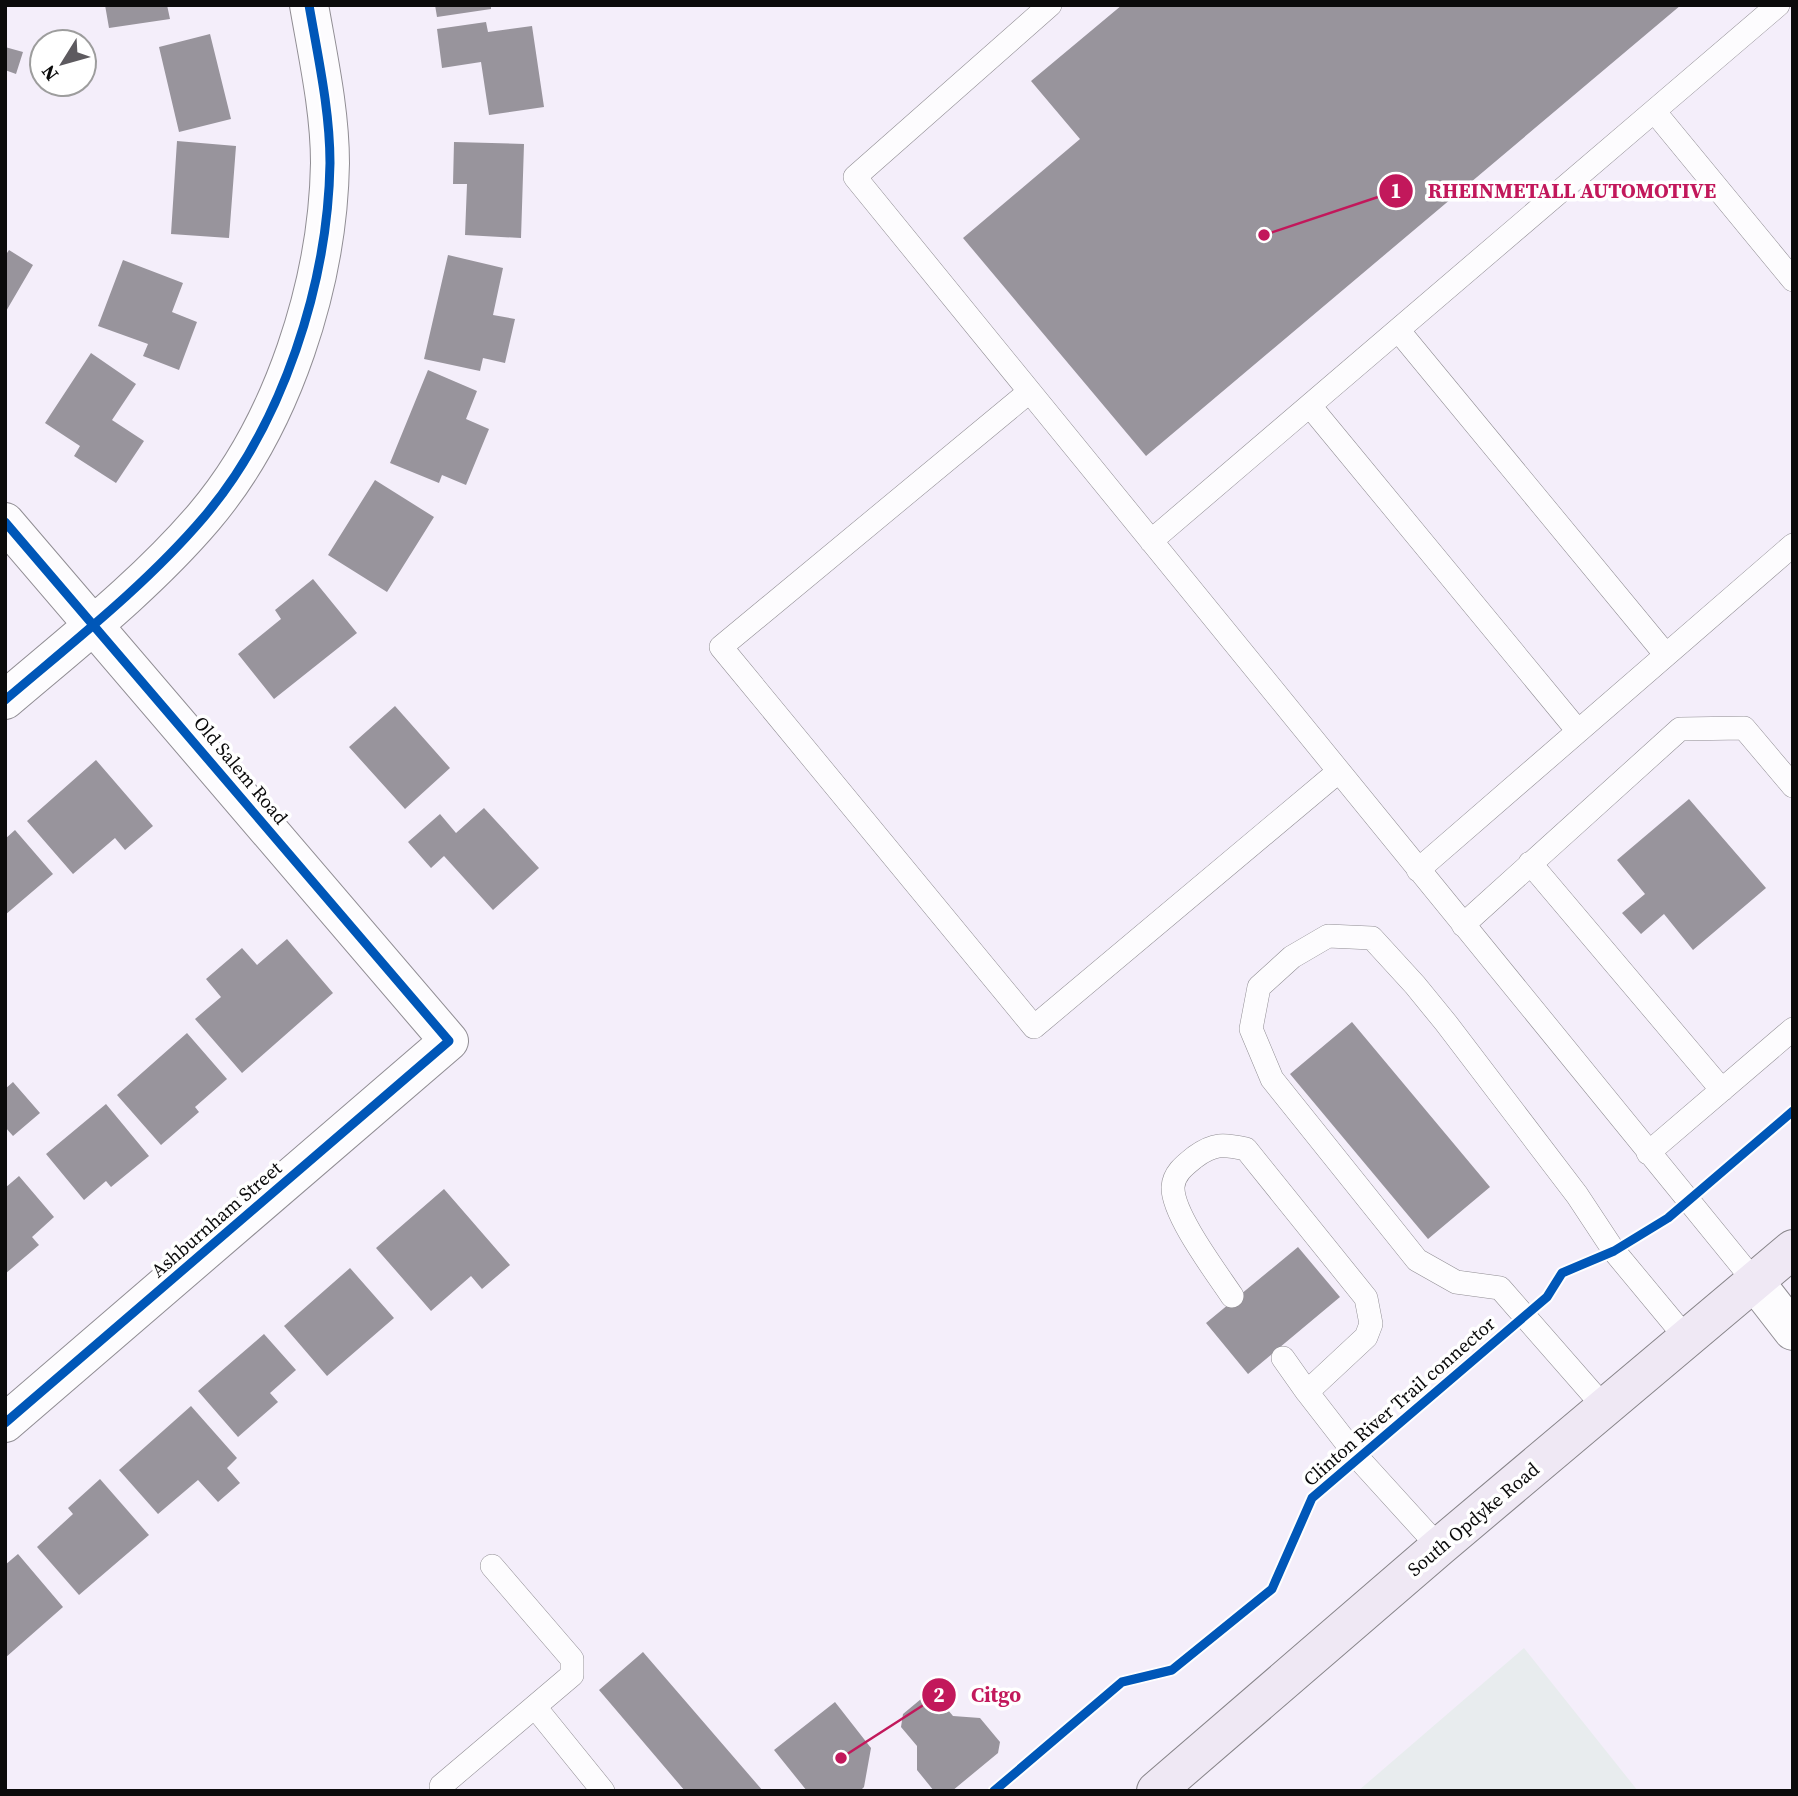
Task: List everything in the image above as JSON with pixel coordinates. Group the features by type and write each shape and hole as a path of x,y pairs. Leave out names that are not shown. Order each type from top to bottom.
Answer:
{"main road":[{"name":"South Opdyke Road","path":"1156,1791 1439,1547 1793,1249"}],"street":[{"path":"5,700 172,552 205,516 232,479 258,435 290,366 309,307 325,242 330,162 323,93 309,5"},
{"name":"Old Salem Road","path":"5,522 449,1041"},
{"name":"Ashburnham Street","path":"5,1423 449,1041"},
{"path":"1755,1282 1793,1331"}],"lane":[{"path":"1050,5 855,177 1755,1282"},
{"path":"1151,541 1778,5"},
{"path":"1654,111 1793,280"},
{"path":"1398,330 1666,654"},
{"path":"1029,392 721,647 1034,1027 1338,772"},
{"path":"1310,406 1578,731"},
{"path":"1418,870 1793,545"},
{"path":"1463,925 1681,729 1744,728 1793,786"},
{"path":"1530,863 1722,1090"},
{"path":"1605,1408 1500,1288 1456,1282 1417,1260 1272,1079 1251,1029 1259,987 1292,957 1328,936 1372,938 1446,1023 1577,1195 1614,1251 1687,1339"},
{"path":"1648,1153 1793,1029"},
{"path":"1232,1296 1182,1219 1173,1186 1180,1169 1203,1152 1225,1144 1246,1149 1366,1298 1371,1324 1366,1337 1307,1392"},
{"path":"1283,1358 1359,1459 1439,1547"},
{"path":"441,1786 572,1675 572,1659 492,1566"},
{"path":"535,1707 603,1791"}],"shaded area":[{"path":"1524,1648 1638,1791 1358,1791"}],"building":[{"path":"105,5 167,5 170,19 109,28"},
{"path":"435,5 491,5 491,9 437,17"},
{"path":"1122,5 1681,5 1146,456 963,238 1080,139 1031,81"},
{"path":"486,22 488,32 532,26 544,107 489,115 481,62 442,68 437,29"},
{"path":"210,34 231,119 179,132 159,47"},
{"path":"5,47 23,52 16,74 5,70"},
{"path":"177,141 236,146 229,238 171,234"},
{"path":"454,142 524,144 521,238 465,235 467,184 453,184"},
{"path":"9,250 33,265 5,313 5,256"},
{"path":"448,255 503,268 493,315 515,319 505,363 483,358 480,371 424,359"},
{"path":"123,260 183,283 172,312 197,322 179,370 143,356 148,344 98,326"},
{"path":"91,353 136,384 112,420 144,441 116,483 74,456 80,446 45,423"},
{"path":"428,370 477,391 466,419 489,429 466,485 442,475 439,483 390,463"},
{"path":"375,480 434,517 387,592 328,555"},
{"path":"313,579 357,633 274,699 238,654 281,619 275,610"},
{"path":"395,706 450,768 405,809 349,747"},
{"path":"96,760 153,826 125,850 115,838 73,874 27,821"},
{"path":"1689,799 1766,888 1693,950 1664,914 1641,934 1622,913 1645,894 1617,860"},
{"path":"484,808 539,868 493,910 444,856 431,868 408,842 440,814 456,833"},
{"path":"15,830 53,874 5,915 5,839"},
{"path":"287,939 333,993 242,1073 195,1019 221,997 206,979 242,948 257,965"},
{"path":"1352,1022 1490,1187 1428,1239 1290,1074"},
{"path":"187,1033 227,1079 195,1107 199,1112 161,1145 117,1095"},
{"path":"13,1082 40,1113 13,1136 5,1127 5,1089"},
{"path":"106,1104 149,1156 111,1187 106,1181 84,1200 46,1154"},
{"path":"19,1176 54,1217 32,1237 39,1245 5,1274 5,1188"},
{"path":"444,1189 510,1265 482,1289 471,1276 431,1311 376,1248"},
{"path":"1298,1247 1340,1297 1248,1374 1206,1323"},
{"path":"350,1268 394,1318 327,1376 284,1326"},
{"path":"264,1334 296,1370 270,1393 278,1402 238,1437 198,1391"},
{"path":"191,1406 237,1458 227,1468 240,1483 218,1502 198,1480 158,1514 119,1470"},
{"path":"100,1479 149,1535 79,1595 37,1547 73,1514 68,1508"},
{"path":"18,1554 63,1607 5,1658 5,1565"},
{"path":"643,1652 763,1791 685,1791 599,1690"},
{"path":"927,1694 937,1697 953,1716 980,1718 1000,1742 998,1753 952,1791 934,1791 917,1770 917,1746 901,1727 903,1714"},
{"path":"835,1702 871,1748 864,1787 860,1791 807,1791 774,1750"}],"cycle path":[{"path":"5,700 108,612 182,542 232,480 257,439 278,396 310,303 321,256 327,209 330,163 328,124 309,5"},
{"path":"5,522 449,1041 5,1423"},
{"name":"Clinton River Trail connector","path":"994,1791 1122,1682 1172,1670 1272,1589 1312,1498 1547,1297 1562,1273 1614,1251 1668,1218 1793,1111"}],"place":[{"name":"RHEINMETALL AUTOMOTIVE","path":"1264,235"},
{"name":"Citgo","path":"841,1758"}]}
